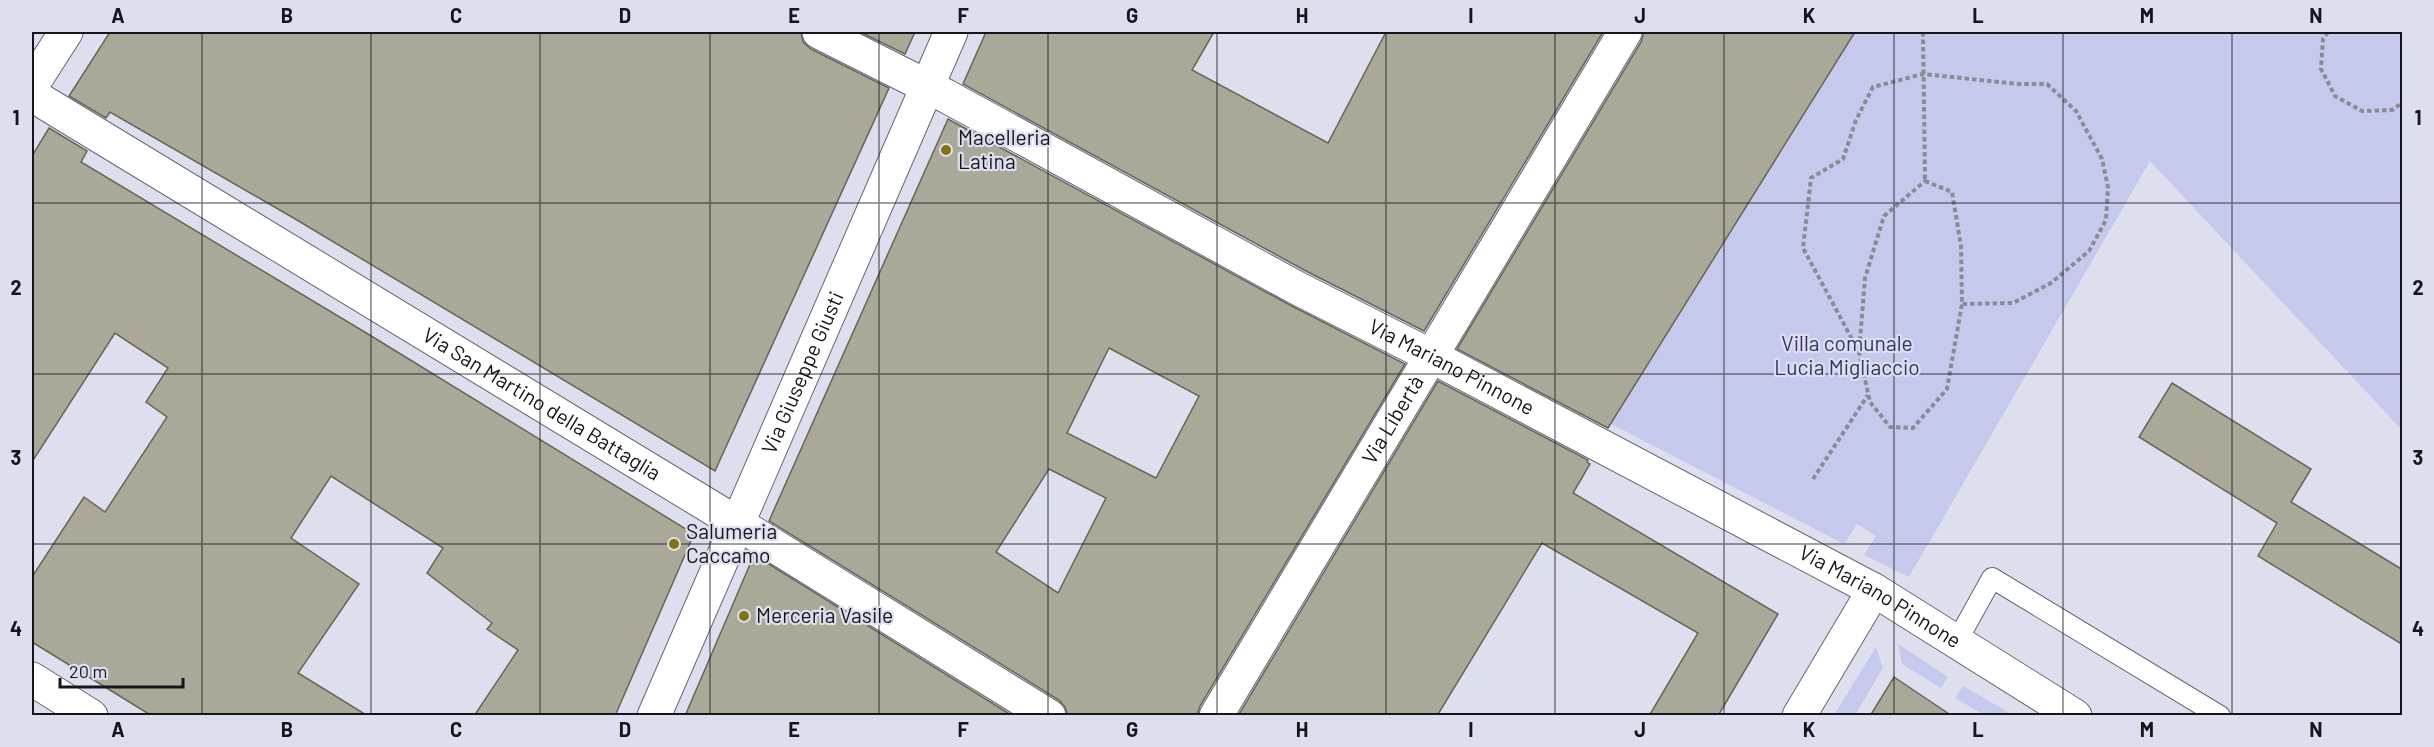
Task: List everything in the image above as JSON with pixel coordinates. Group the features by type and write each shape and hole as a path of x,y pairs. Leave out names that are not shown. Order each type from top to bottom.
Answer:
{"street":[{"path":"32,85 66,32"},
{"name":"Via Mariano Pinnone","path":"819,32 927,86 1297,288 1431,356 1874,590 2075,716"},
{"name":"Via Giuseppe Giusti","path":"654,716 951,32"},
{"name":"Via Libertà","path":"1216,716 1625,32"},
{"name":"Via San Martino della Battaglia","path":"32,95 737,523 1049,716"},
{"path":"1799,716 1874,590"},
{"path":"32,679 92,716"}],"lane":[{"path":"1957,641 1992,578 2220,716"}],"path":[{"path":"1923,32 1925,181"},
{"path":"2328,32 2323,39 2321,69 2335,96 2362,111 2392,110 2403,103"},
{"path":"1859,352 1803,248 1811,178 1843,159 1856,120 1873,87 1923,74 2018,84 2047,84 2076,111 2102,159 2108,187 2106,220 2089,251 2050,284 2013,303 1962,304"},
{"path":"1925,181 1952,192 1961,246 1962,304 1947,389 1913,428 1890,427 1870,402 1859,352 1865,278 1884,216 1925,181"},
{"path":"1814,479 1868,395"}],"green space":[{"name":"Villa comunale Lucia Migliaccio","path":"1841,32 2402,32 2402,430 2150,161 1909,577 1864,555 1876,536 1857,524 1844,544 1611,424 1852,35"},
{"path":"1898,644 1948,677 1941,688 1902,664"},
{"path":"1876,647 1883,668 1855,715 1834,715"},
{"path":"1963,686 2013,715 1985,715 1955,698"}],"building":[{"path":"110,32 801,32 803,42 811,49 889,88 715,471 297,220 110,112 106,118 69,96"},
{"path":"860,32 915,32 905,54"},
{"path":"986,32 1214,32 1192,70 1328,143 1386,32 1603,32 1424,331 1306,271 963,84"},
{"path":"1644,32 1855,32 1608,428 1457,349 1641,42"},
{"path":"948,119 1288,304 1405,364 1200,706 1197,716 1068,716 1059,700 769,521","holes":["1109,348 1199,396 1156,478 1067,433","1049,469 1106,498 1058,593 996,552"]},
{"path":"49,128 87,151 81,162 368,334 694,534 615,716 474,716 518,650 487,629 492,623 427,573 443,548 331,476 291,538 359,584 298,673 368,716 152,716 32,642 32,577 84,497 105,512 167,417 146,402 168,368 115,333 32,462 32,156"},
{"path":"1438,381 1588,460 1590,464 1573,493 1778,614 1718,716 1649,716 1698,633 1542,543 1437,716 1238,716"},
{"path":"2172,383 2311,469 2291,502 2403,570 2403,645 2258,556 2277,523 2139,437"},
{"path":"754,555 1013,716 685,716"},
{"path":"1894,677 1952,716 1870,716"}],"place":[{"name":"Macelleria Latina","path":"946,150"},
{"name":"Salumeria Caccamo","path":"674,544"},
{"name":"Merceria Vasile","path":"744,616"}]}
